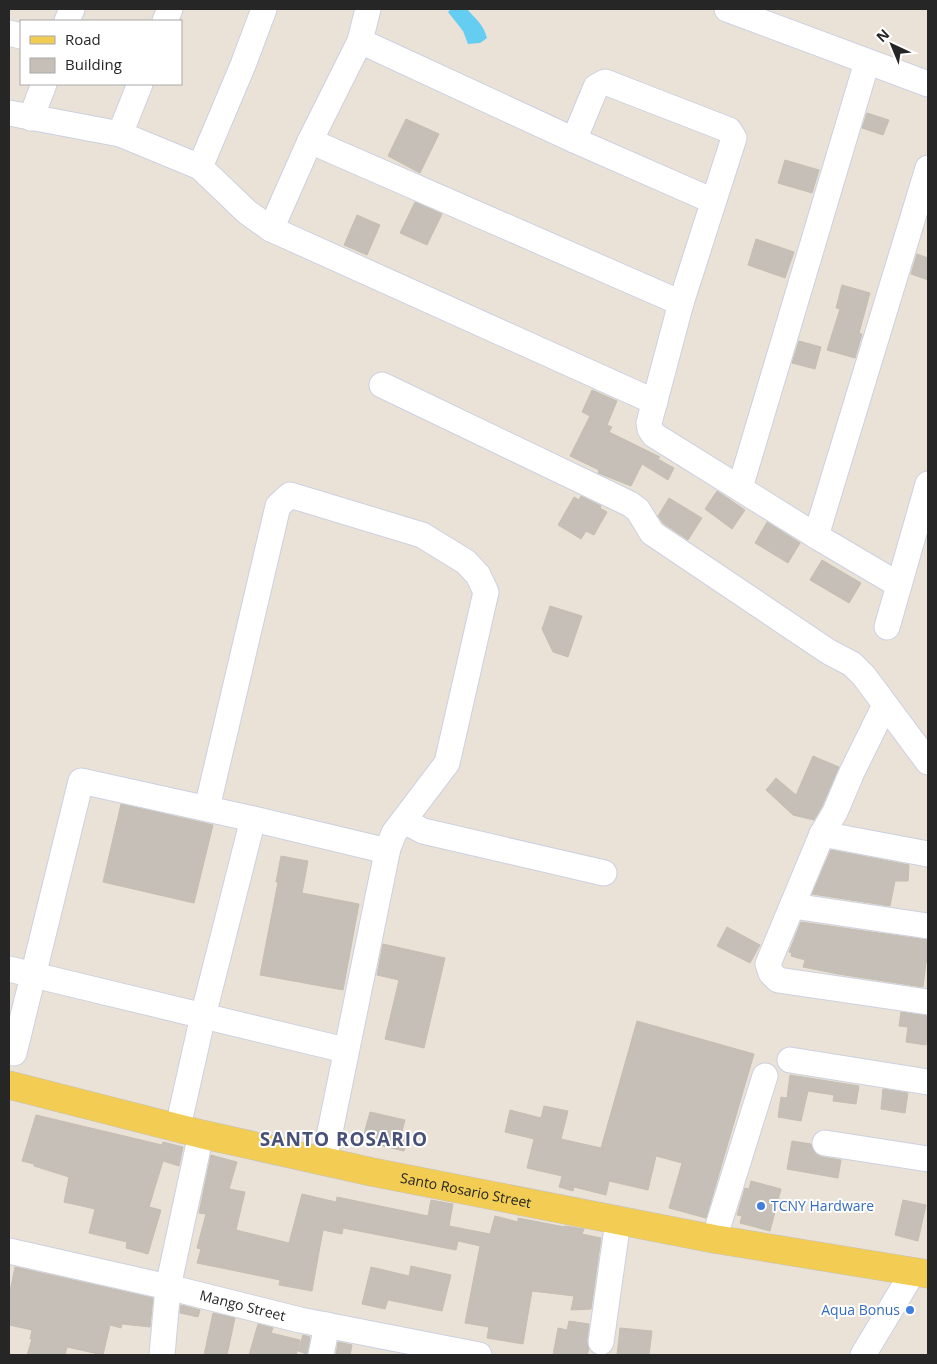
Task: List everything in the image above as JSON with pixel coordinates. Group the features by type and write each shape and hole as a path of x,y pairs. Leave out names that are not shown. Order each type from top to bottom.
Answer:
{"main road":[{"name":"Santo Rosario Street","path":"9,1085 189,1130 324,1161 618,1221 714,1239 921,1273"}],"street":[{"path":"200,167 243,65 264,9"},
{"path":"271,229 310,141 360,41 368,9"},
{"path":"727,9 928,84"},
{"path":"360,41 574,140 713,201"},
{"path":"740,488 867,62"},
{"path":"574,140 596,87 605,82 729,130 734,138 681,303 648,423 650,429 654,434 816,536 899,585"},
{"path":"43,85 20,115 120,134 200,167 247,212 271,229 655,402"},
{"path":"120,134 140,85"},
{"path":"310,141 681,303"},
{"path":"816,536 928,168"},
{"path":"382,385 630,504 638,510 652,532 828,652 852,664 864,676 928,762"},
{"path":"887,627 928,484"},
{"path":"207,808 278,506 290,495 422,535 466,562 478,575 486,592 447,763 394,833 387,851 324,1161"},
{"path":"886,705 852,772 835,812 822,834 768,964 771,973 778,980 928,1002"},
{"path":"14,1053 81,781 207,808 387,851"},
{"path":"162,1355 168,1287 203,1016 254,819"},
{"path":"404,821 422,831 604,874"},
{"path":"822,834 928,854"},
{"path":"793,906 928,926"},
{"path":"9,969 346,1050"},
{"path":"790,1060 928,1082"},
{"path":"714,1239 765,1076"},
{"path":"826,1143 928,1159"},
{"path":"601,1342 618,1221"},
{"name":"Mango Street","path":"9,1251 447,1352 479,1355"},
{"path":"863,1355 921,1273"},
{"path":"320,1355 327,1325"}],"water":[{"path":"451,9 467,9 481,25 487,38 480,43 468,44 463,31 448,12"}],"building":[{"path":"867,113 889,120 883,135 862,128"},
{"path":"406,119 439,134 420,173 388,156"},
{"path":"785,160 819,170 812,193 778,183"},
{"path":"415,202 442,214 427,245 400,233"},
{"path":"357,215 380,225 367,255 344,245"},
{"path":"756,239 794,252 785,278 748,265"},
{"path":"917,254 928,258 928,280 911,274"},
{"path":"842,285 870,293 859,333 862,334 855,358 827,350 840,309 836,308"},
{"path":"799,341 821,347 815,369 792,363"},
{"path":"592,390 617,401 607,425 612,427 609,432 660,457 658,459 674,468 668,480 642,464 631,486 598,473 599,470 570,456 590,416 582,412"},
{"path":"717,491 745,510 732,529 705,509"},
{"path":"581,496 601,506 600,508 607,512 594,535 586,531 581,539 558,525 574,497 579,500"},
{"path":"669,498 702,518 688,540 663,523 658,516"},
{"path":"767,522 800,543 788,563 755,543"},
{"path":"822,560 861,583 849,603 810,580"},
{"path":"550,606 582,616 568,657 553,652 542,629"},
{"path":"813,756 839,767 814,820 793,815 766,790 776,778 796,795"},
{"path":"121,804 213,825 194,903 103,882"},
{"path":"831,850 909,865 908,881 895,881 890,906 812,894"},
{"path":"281,856 308,861 302,893 359,904 343,990 260,975 278,882 276,882"},
{"path":"801,922 928,940 928,963 926,962 923,987 803,967 805,960 791,956 792,953 789,952"},
{"path":"727,927 760,945 750,963 717,946"},
{"path":"383,944 445,958 424,1048 385,1039 399,980 377,975"},
{"path":"901,1012 928,1016 926,1045 906,1042 908,1027 899,1026"},
{"path":"637,1021 754,1054 706,1218 669,1208 682,1163 656,1156 648,1190 609,1181 606,1195 574,1187 573,1191 559,1187 562,1176 527,1168 534,1139 505,1132 510,1110 541,1118 544,1106 568,1111 561,1139 601,1148"},
{"path":"790,1075 859,1086 856,1104 833,1101 834,1095 808,1091 801,1121 778,1117 781,1097 787,1098"},
{"path":"883,1089 908,1093 905,1113 881,1109"},
{"path":"370,1112 405,1120 401,1135 407,1136 404,1151 362,1141"},
{"path":"36,1115 162,1145 163,1142 183,1147 179,1166 163,1161 149,1207 161,1210 148,1254 126,1248 127,1242 89,1233 95,1209 64,1202 69,1177 22,1161"},
{"path":"792,1141 811,1144 816,1154 822,1157 841,1160 838,1178 787,1169"},
{"path":"211,1155 237,1162 229,1189 245,1192 236,1230 289,1243 302,1194 336,1202 337,1197 428,1216 431,1200 453,1204 449,1226 490,1234 495,1216 518,1222 518,1218 584,1229 582,1234 601,1238 591,1309 571,1310 574,1296 532,1291 523,1344 487,1338 489,1327 465,1323 480,1246 458,1241 456,1250 343,1228 342,1234 323,1230 312,1291 279,1285 280,1280 197,1263 201,1249 197,1248 206,1214 199,1213"},
{"name":"TCNY Hardware","path":"751,1181 781,1189 770,1231 740,1223 742,1216 737,1215 745,1188 749,1189"},
{"path":"903,1200 926,1205 918,1241 895,1235"},
{"path":"411,1266 451,1275 442,1311 388,1300 385,1309 362,1304 371,1267 409,1276"},
{"path":"15,1267 153,1298 150,1327 122,1324 121,1328 110,1325 103,1355 67,1347 65,1355 27,1355 32,1339 30,1339 32,1330 9,1325 9,1296"},
{"path":"181,1305 200,1310 198,1317 180,1313"},
{"path":"213,1313 235,1318 227,1355 204,1355"},
{"path":"569,1321 589,1324 587,1340 589,1349 587,1355 553,1355 558,1328 567,1330"},
{"path":"258,1324 273,1328 271,1333 300,1340 296,1355 249,1355"},
{"path":"620,1328 652,1331 649,1355 617,1355"},
{"path":"303,1335 310,1337 307,1354 298,1351"},
{"path":"338,1342 352,1345 350,1355 336,1355"}],"place":[{"name":"TCNY Hardware","path":"761,1206"},
{"name":"Aqua Bonus","path":"910,1310"}],"district":[{"name":"SANTO ROSARIO","path":"344,1139"}]}
